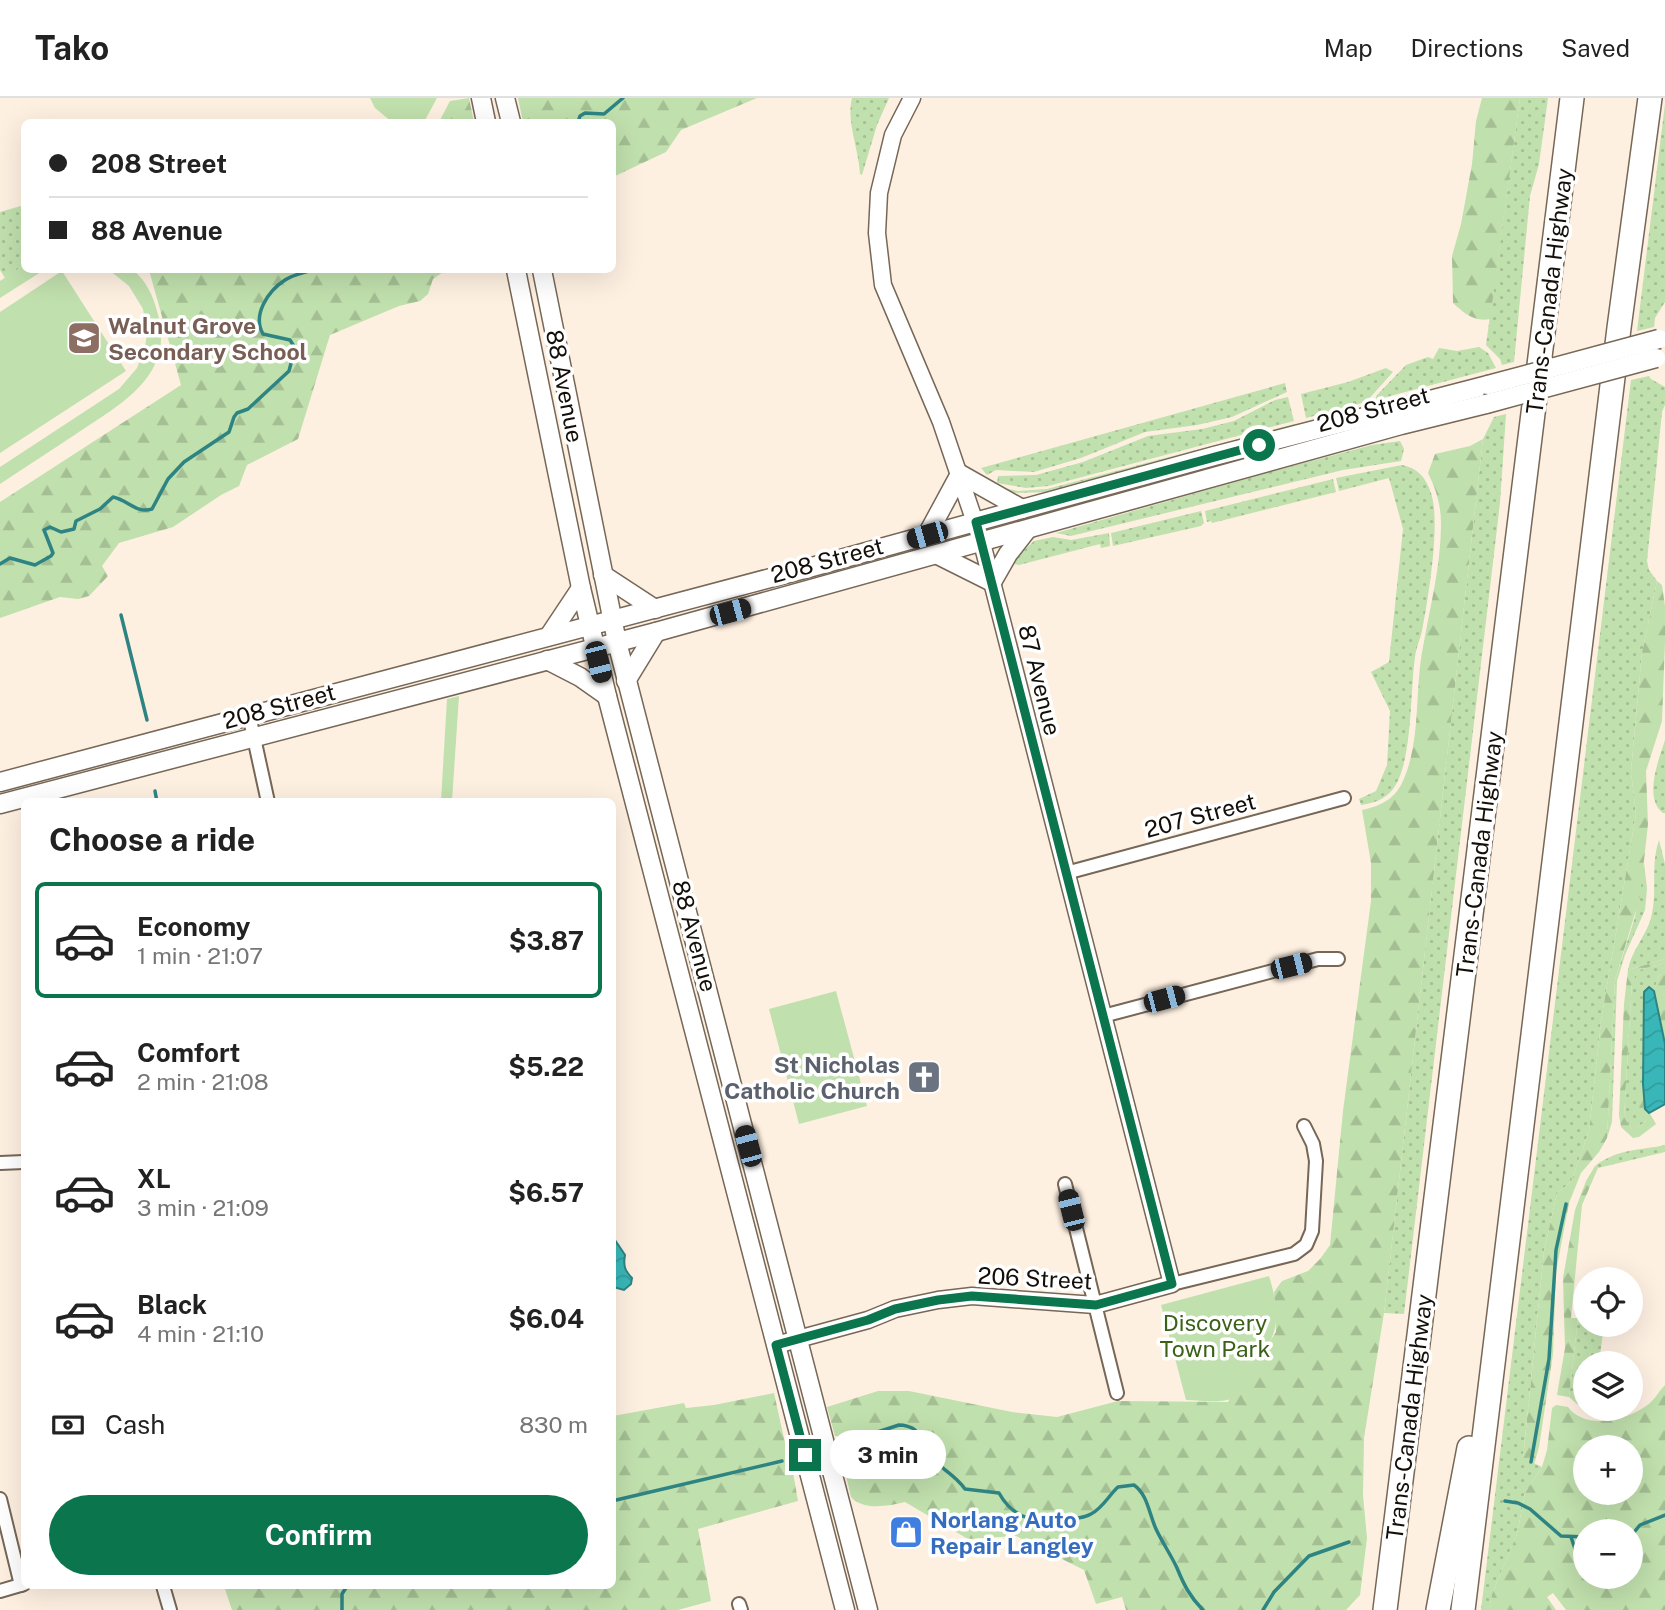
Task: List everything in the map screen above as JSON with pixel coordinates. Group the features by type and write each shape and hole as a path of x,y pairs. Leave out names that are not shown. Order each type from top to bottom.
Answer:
{"highway":[{"name":"Trans-Canada Highway","path":"1385,1610 1573,98"},
{"path":"1463,1610 1619,328 1650,98"},
{"path":"1438,1610 1505,1270"},
{"path":"1391,1610 1398,1510"}],"main road":[{"path":"481,98 485,119"},
{"path":"505,98 510,119"},
{"name":"88 Avenue","path":"517,273 595,648 845,1610"},
{"name":"88 Avenue","path":"543,273 626,681 868,1610"},
{"name":"208 Street","path":"0,782 655,609 1214,456 1489,386 1661,348"},
{"name":"208 Street","path":"23,798 656,632 1026,531 1401,425 1486,404 1661,348"},
{"path":"927,535 960,474 1022,509"},
{"path":"937,555 992,582 1008,554 1026,531"},
{"path":"603,575 655,609"},
{"path":"549,636 581,588"},
{"path":"626,681 656,632"},
{"path":"547,660 580,677 607,696"},
{"name":"208 Street","path":"0,804 21,799"},
{"path":"723,1144 733,1146 737,1151 762,1233 776,1251"}],"street":[{"name":"87 Avenue","path":"912,98 900,117 887,154 877,215 883,285 941,422 976,522 1172,1284"},
{"path":"249,715 267,798"},
{"name":"207 Street","path":"1066,873 1344,798"},
{"path":"1103,1016 1318,959 1338,959"},
{"name":"206 Street","path":"776,1345 868,1320 895,1309 960,1297 1096,1305 1294,1254 1306,1245 1312,1231 1316,1161 1313,1143 1304,1126"},
{"path":"0,1163 21,1162"},
{"path":"1065,1184 1117,1393"},
{"path":"0,1499 21,1578"},
{"path":"0,1591 21,1586"},
{"path":"164,1589 170,1610"}],"green space":[{"path":"370,98 437,98 426,119 388,119 375,108"},
{"path":"469,98 473,119 441,119 450,101"},
{"path":"518,98 757,98 681,130 666,152 616,176 616,119 522,119"},
{"path":"852,98 889,98 877,125 862,175 852,126"},
{"path":"1482,98 1520,98 1490,319 1484,320 1470,316 1453,303 1452,256 1461,224 1472,164 1476,121"},
{"path":"1520,98 1548,98 1539,164 1530,196 1514,362 1502,365 1500,359 1486,345"},
{"path":"1665,104 1665,302 1655,318 1654,327 1637,331"},
{"path":"21,206 21,267 5,278 0,270 0,212"},
{"path":"21,267 21,273 39,273 0,298 0,281"},
{"path":"59,273 63,273 126,371 0,453 0,312"},
{"path":"113,273 136,273 151,294 161,333 159,353 152,370 127,399 0,484 0,467 119,389 137,368 147,334 143,309 129,286"},
{"path":"150,273 442,273 433,279 428,294 420,301 399,306 330,335 298,439 247,465 239,486 173,527 119,543 102,566 108,576 89,596 78,599 60,597 0,618 0,502 181,385"},
{"path":"1479,347 1488,353 1496,368 1375,400 1406,365 1428,357 1433,359 1439,348 1457,351"},
{"path":"1386,368 1393,372 1366,402 1306,418 1301,394 1348,382"},
{"path":"1649,376 1665,387 1665,405 1662,412 1647,561 1649,570 1657,581 1642,653 1631,771 1636,814 1601,1021 1589,1131 1571,1182 1557,1193 1544,1251 1523,1458 1542,1467 1525,1493 1517,1534 1492,1594 1489,1610 1481,1610 1631,380"},
{"path":"1285,383 1287,392 1232,417 1145,432 1081,458 1034,472 996,470 987,475 981,468"},
{"path":"1288,397 1294,421 1048,486 1026,488 997,483 998,476 1036,475 1083,462 1148,436 1202,429 1234,421 1275,400"},
{"path":"1506,414 1500,503 1404,1314 1384,1313 1483,439 1494,417"},
{"path":"1295,424 1049,492 1012,493 999,487 1018,491 1047,489"},
{"path":"1483,439 1384,1313 1364,1438 1363,1495 1367,1538 1360,1595 1346,1610 1126,1610 1122,1597 1096,1604 1084,1570 1016,1536 968,1539 905,1502 869,1506 856,1501 851,1497 837,1436 827,1407 878,1391 909,1391 1012,1412 1057,1417 1118,1401 1228,1402 1249,1363 1261,1355 1276,1332 1274,1292 1282,1281 1308,1271 1330,1245 1343,1111 1371,901 1371,863 1362,810 1379,805 1394,795 1408,769 1412,752 1420,664 1441,539 1439,504 1428,473 1435,454 1470,446"},
{"path":"1400,441 1404,449 1401,461 1343,470 1071,536 1056,533 1270,472 1372,445"},
{"path":"1402,465 1421,475 1431,493 1435,522 1430,581 1415,657 1410,726 1404,762 1390,793 1361,805 1359,799 1376,791 1387,765 1390,711 1371,672 1389,662 1403,529 1389,478 1339,491 1336,478"},
{"path":"1333,479 1336,492 1212,523 1207,522 1205,511"},
{"path":"1201,511 1204,523 1201,526 1113,546 1111,533"},
{"path":"1109,533 1110,546 1101,548 1100,544 1019,565 1014,564 1019,555 1034,541 1053,537 1071,540"},
{"path":"1657,581 1662,585 1665,606 1662,721 1646,771 1648,824 1640,897 1615,980 1607,1138 1581,1173 1569,1203 1556,1272 1553,1354 1534,1465 1523,1459 1544,1251 1557,1193 1571,1182 1589,1131 1601,1021 1636,814 1631,771 1642,653"},
{"path":"459,696 452,798 441,798 447,699"},
{"path":"1665,740 1663,813 1657,806 1653,788 1656,767"},
{"path":"1659,840 1665,864 1665,959 1628,970 1651,918"},
{"path":"1644,862 1647,889 1645,910 1617,981 1612,1122 1607,1138 1615,980 1635,917"},
{"path":"1665,959 1665,963 1639,970 1632,981 1624,1117 1634,1130 1646,1121 1638,1111 1635,1094 1643,1084 1644,992 1649,987 1654,991 1659,975 1665,973 1665,1104 1649,1112 1656,1124 1639,1137 1633,1138 1621,1127 1619,1115 1628,970"},
{"path":"1665,963 1665,974 1659,975 1654,991 1644,992 1643,1084 1646,1121 1634,1130 1624,1117 1632,981 1639,970"},
{"path":"836,991 867,1106 799,1124 769,1009"},
{"path":"1665,1145 1665,1152 1598,1168 1595,1166 1621,1153"},
{"path":"1595,1166 1598,1168 1582,1205 1576,1267 1573,1267 1571,1318 1573,1337 1576,1337 1569,1397 1557,1395 1565,1348 1563,1278 1575,1210"},
{"name":"Discovery Town Park","path":"1269,1276 1275,1301 1275,1325 1268,1345 1249,1363 1251,1387 1228,1400 1186,1400 1161,1305"},
{"path":"1576,1337 1602,1337 1601,1351 1574,1351"},
{"path":"1573,1362 1573,1400 1569,1397"},
{"path":"1665,1385 1665,1610 1566,1610 1553,1593 1547,1597 1556,1610 1489,1610 1492,1594 1517,1534 1525,1493 1542,1467 1552,1408 1556,1405 1568,1407 1573,1412 1573,1421 1643,1421 1643,1408"},
{"path":"774,1393 798,1501 698,1529 711,1601 678,1610 232,1610 225,1589 616,1589 616,1415 684,1403 686,1408"}],"water":[{"path":"1649,987 1654,991 1665,1044 1665,1104 1649,1113 1645,1109 1643,1084 1644,992"},
{"path":"616,1242 625,1255 625,1268 632,1278 631,1284 624,1290 616,1288"}],"waterway":[{"path":"579,119 585,113 604,114 623,98"},
{"path":"0,564 10,558 35,565 51,556 53,553 44,530 50,527 61,532 74,529 76,521 100,509 113,497 141,510 152,509 168,479 184,462 229,432 237,413 248,409 289,371 295,348 290,340 263,334 259,319 273,290 291,277 303,273"},
{"path":"121,615 147,720"},
{"path":"155,791 156,798"},
{"path":"1531,1462 1549,1359 1556,1250 1566,1204"},
{"path":"850,1441 899,1425 910,1427 917,1432 930,1457 965,1489 999,1493 1012,1509 1035,1520 1085,1517 1099,1508 1118,1487 1134,1485 1145,1499 1156,1529 1185,1585 1203,1610"},
{"path":"616,1500 782,1461"},
{"path":"1505,1501 1530,1509 1561,1536 1573,1536"},
{"path":"1643,1524 1665,1515"},
{"path":"1571,1537 1573,1543"},
{"path":"1263,1610 1274,1592 1309,1556 1349,1542"},
{"path":"342,1610 342,1594 345,1589"}],"place":[{"name":"Walnut Grove Secondary School","path":"84,338"},
{"name":"St Nicholas Catholic Church","path":"924,1077"},
{"name":"Norlang Auto Repair Langley","path":"906,1532"}],"route":[{"path":"805,1455 776,1345 868,1320 895,1309 938,1300 972,1296 1096,1305 1172,1284 976,522 1259,445"}]}
